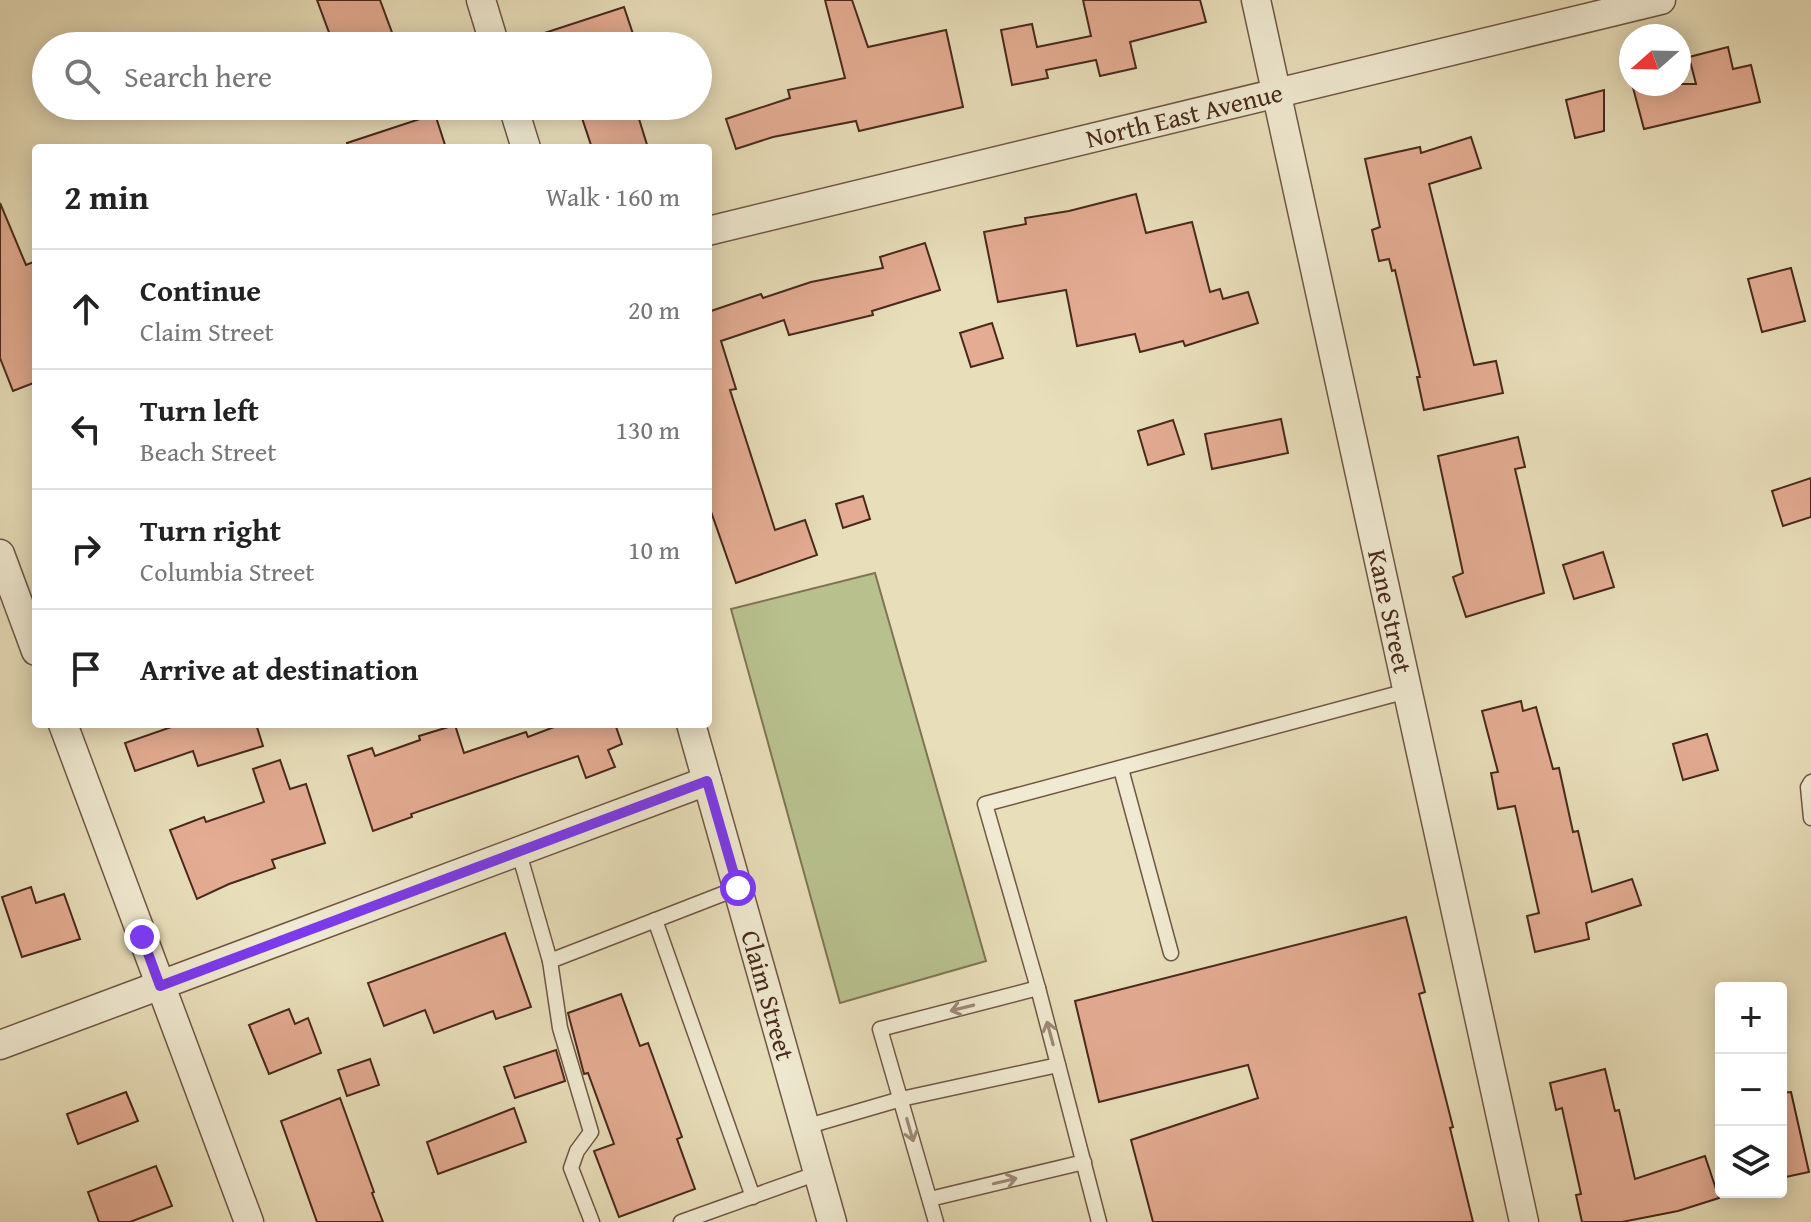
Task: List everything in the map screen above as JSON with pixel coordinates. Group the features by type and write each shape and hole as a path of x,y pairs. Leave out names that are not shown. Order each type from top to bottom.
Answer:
{"street":[{"path":"481,0 491,32"},
{"name":"Kane Street","path":"1256,0 1524,1222"},
{"name":"North East Avenue","path":"712,230 1661,0"},
{"path":"517,120 525,144"},
{"path":"0,554 32,640"},
{"path":"64,728 249,1222"},
{"name":"Claim Street","path":"692,728 832,1222"},
{"path":"0,1045 707,781"}],"lane":[{"path":"1099,1222 1038,988 985,804 1407,691"},
{"path":"1121,769 1171,953"},
{"path":"1811,782 1808,787 1811,818"},
{"path":"519,853 550,961 560,1028 591,1132 577,1151 571,1168 592,1222"},
{"path":"550,961 738,888"},
{"path":"655,920 753,1197"},
{"path":"936,1222 880,1029 1038,988"},
{"path":"805,1127 901,1099 1058,1065"},
{"path":"930,1199 1084,1162"},
{"path":"681,1222 818,1173"}],"green space":[{"path":"875,573 986,961 840,1003 731,609"}],"building":[{"path":"317,0 380,0 392,32 329,32"},
{"path":"825,0 852,0 868,47 946,30 963,107 859,131 856,121 773,137 736,149 726,119 790,98 788,90 845,78"},
{"path":"1083,0 1200,0 1206,22 1130,42 1136,68 1100,76 1096,60 1046,70 1048,78 1012,85 1001,30 1032,24 1037,47 1091,36"},
{"path":"624,7 632,32 548,32"},
{"path":"1728,47 1733,69 1751,65 1760,102 1644,129 1635,96 1691,96 1691,84 1696,84 1691,56"},
{"path":"1604,90 1604,131 1575,138 1566,100"},
{"path":"417,120 437,120 445,144 347,144"},
{"path":"583,120 639,120 647,144 591,144"},
{"path":"1471,137 1481,168 1429,184 1474,365 1496,361 1503,393 1424,410 1417,377 1420,377 1395,270 1392,271 1389,259 1379,261 1372,230 1380,227 1365,159 1420,147 1421,153"},
{"path":"1136,194 1146,233 1192,222 1210,292 1220,289 1223,299 1248,292 1258,323 1185,346 1183,341 1140,352 1135,334 1077,346 1066,290 998,302 984,232 1026,224 1025,218 1069,211"},
{"path":"0,203 26,265 32,263 32,384 13,391 0,358"},
{"path":"925,243 940,290 872,311 873,315 789,335 784,320 721,341 736,389 730,390 775,530 805,520 817,555 736,583 712,514 712,311 761,294 763,298 811,282 883,268 880,257"},
{"path":"1791,268 1805,321 1762,332 1748,279"},
{"path":"992,323 1003,358 971,367 960,333"},
{"path":"1281,419 1288,453 1212,469 1205,434"},
{"path":"1173,420 1184,454 1148,465 1138,431"},
{"path":"1518,437 1525,467 1515,469 1544,593 1466,617 1453,577 1463,573 1438,456"},
{"path":"1811,478 1811,517 1783,526 1772,491"},
{"path":"863,496 870,519 843,528 836,504"},
{"path":"1603,552 1614,587 1574,599 1563,565"},
{"path":"1521,701 1523,711 1536,707 1553,769 1559,768 1573,832 1578,831 1592,892 1632,879 1641,905 1586,923 1589,939 1535,952 1527,916 1539,913 1515,806 1498,809 1491,773 1498,772 1482,711"},
{"path":"168,728 257,728 263,746 198,766 193,751 135,771 125,743"},
{"path":"445,728 456,728 464,753 526,732 528,737 552,728 616,728 622,744 608,750 615,767 586,778 578,756 411,814 412,817 373,831 348,756 372,748 375,756"},
{"path":"1707,734 1718,770 1683,780 1673,744"},
{"path":"280,760 290,789 306,784 325,843 272,860 275,868 197,899 170,830 204,817 206,822 264,802 253,769"},
{"path":"31,887 36,903 64,894 80,939 22,957 2,897"},
{"path":"1406,917 1425,992 1419,994 1453,1127 1450,1128 1473,1222 1153,1222 1131,1140 1258,1098 1248,1065 1099,1102 1075,1001"},
{"path":"505,933 531,1007 496,1019 493,1011 434,1033 425,1010 384,1026 368,983"},
{"path":"621,994 640,1046 648,1043 682,1137 677,1139 695,1189 619,1217 594,1151 614,1144 588,1073 584,1074 568,1013"},
{"path":"289,1009 295,1024 308,1018 321,1053 269,1074 249,1025"},
{"path":"556,1050 565,1081 515,1098 504,1067"},
{"path":"370,1059 379,1085 347,1096 338,1070"},
{"path":"1605,1069 1615,1111 1619,1110 1635,1179 1705,1156 1715,1186 1715,1198 1719,1198 1678,1211 1622,1222 1582,1222 1576,1195 1581,1194 1562,1108 1556,1110 1550,1083"},
{"path":"126,1092 138,1121 78,1144 67,1114"},
{"path":"1787,1092 1791,1092 1809,1172 1787,1177 1787,1126"},
{"path":"340,1098 383,1222 317,1222 281,1121"},
{"path":"514,1108 526,1142 438,1174 427,1142"},
{"path":"156,1166 172,1206 130,1222 99,1222 88,1192"}],"route":[{"path":"142,937 160,986 707,781 738,888"}]}
